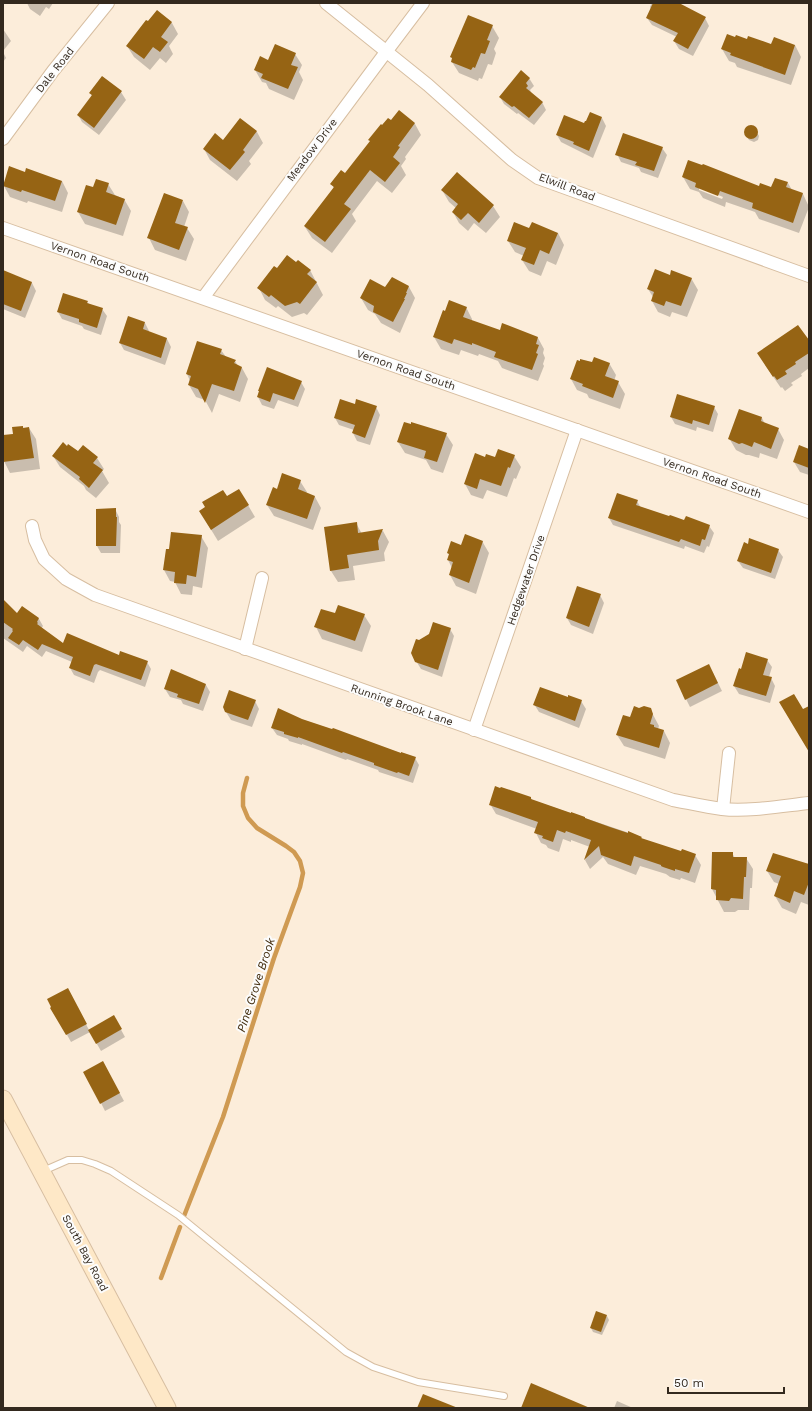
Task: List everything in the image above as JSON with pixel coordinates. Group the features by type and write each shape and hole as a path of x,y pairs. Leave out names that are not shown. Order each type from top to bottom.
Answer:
{"street":[{"name":"Dale Road","path":"3,139 53,71 108,3"},
{"name":"Elwill Road","path":"326,3 428,85 512,160 538,178 809,276"},
{"name":"Meadow Drive","path":"202,298 424,3"},
{"name":"Vernon Road South","path":"3,228 809,512"},
{"name":"Hedgewater Drive","path":"474,730 577,430"},
{"name":"Running Brook Lane","path":"32,526 35,540 44,559 66,579 95,595 245,649 673,800 736,810 809,803"},
{"path":"245,649 262,578"},
{"path":"723,809 729,753"},
{"name":"South Bay Road","path":"3,1099 167,1408"}],"lane":[{"path":"42,1172 68,1160 82,1160 96,1164 111,1172 178,1215 346,1352 373,1367 411,1380 504,1396"}],"building":[{"path":"653,3 679,3 706,17 688,49 673,41 678,33 646,18"},
{"path":"157,10 172,22 161,37 168,42 160,52 153,47 144,59 126,46 146,20 148,21"},
{"path":"468,15 493,25 487,40 490,41 485,54 481,53 475,68 473,67 471,70 451,62 452,58 450,57"},
{"path":"727,34 735,37 736,35 747,39 748,36 771,44 774,37 795,45 785,75 730,55 731,53 721,49"},
{"path":"275,44 296,53 291,65 298,67 288,89 261,78 263,74 254,70 260,56 268,60"},
{"path":"521,70 530,78 526,83 528,86 526,88 543,102 529,118 514,106 512,107 499,97"},
{"path":"102,76 122,91 94,128 77,115 92,95 89,93"},
{"path":"399,110 415,123 398,146 400,147 393,157 400,163 385,182 370,170 344,204 351,209 325,242 304,226 334,187 330,184 341,170 345,173 370,141 368,140 381,124 382,125 388,118 391,120"},
{"path":"590,112 602,117 589,151 573,144 574,142 556,135 564,115 584,123"},
{"path":"240,118 257,131 243,150 245,152 230,170 203,149 215,133 223,140"},
{"path":"751,125 756,127 758,132 756,137 751,139 746,137 744,132 746,127"},
{"path":"623,133 663,147 654,171 635,165 637,162 615,155"},
{"path":"688,160 702,165 703,164 759,186 760,183 771,187 775,178 788,182 786,187 803,193 793,223 752,208 753,203 720,191 718,196 695,187 696,183 682,177"},
{"path":"9,166 25,172 26,168 62,181 55,201 22,190 21,192 3,186"},
{"path":"457,172 494,205 479,223 468,213 461,220 452,212 458,204 441,190"},
{"path":"96,179 109,183 106,192 125,199 116,225 77,212 86,185 93,187"},
{"path":"164,193 183,200 175,223 188,227 179,250 147,238"},
{"path":"514,222 529,228 532,222 558,233 549,254 540,250 534,265 521,260 526,248 507,241"},
{"path":"287,255 296,262 298,260 311,270 307,274 317,282 300,304 297,302 285,306 271,295 269,297 257,288 274,266 277,268"},
{"path":"655,269 670,275 671,270 692,278 681,306 666,301 664,306 651,301 654,292 647,289"},
{"path":"3,270 32,282 21,311 3,304"},
{"path":"392,277 409,286 405,299 393,322 373,312 374,306 360,298 370,279 385,287"},
{"path":"63,293 88,301 87,303 103,308 97,328 79,322 79,319 57,312"},
{"path":"449,300 467,307 463,317 500,330 502,323 538,337 536,344 539,345 536,353 538,354 532,370 494,357 496,352 472,343 472,345 454,339 452,344 433,337 443,310 445,311"},
{"path":"128,316 145,322 143,329 167,338 161,358 119,343"},
{"path":"798,325 809,340 809,353 795,362 796,364 785,371 787,374 777,380 774,376 773,377 757,353"},
{"path":"197,341 222,349 220,354 236,360 234,363 242,367 234,391 212,384 205,403 198,389 188,385 191,376 186,374"},
{"path":"594,357 610,363 605,376 619,381 613,398 582,386 583,384 570,379 577,360 580,361 580,359 592,362"},
{"path":"267,367 302,381 294,400 273,393 270,402 257,397"},
{"path":"677,394 715,406 709,425 693,420 692,424 670,417"},
{"path":"340,399 355,404 356,399 377,406 365,438 352,433 355,425 334,418"},
{"path":"739,409 762,417 761,421 779,428 771,449 754,442 752,447 742,443 739,444 728,439"},
{"path":"404,422 411,424 411,422 447,433 437,462 424,458 426,451 397,442"},
{"path":"23,426 23,428 29,427 34,458 3,462 3,435 13,434 12,427"},
{"path":"63,442 67,446 68,444 78,451 83,445 98,457 93,463 103,470 89,488 79,479 80,477 52,456"},
{"path":"799,445 809,449 809,468 793,462"},
{"path":"498,449 515,455 510,468 508,467 501,486 480,479 477,489 464,484 475,453 485,457 486,454 495,457"},
{"path":"282,473 301,480 298,489 315,496 307,519 266,505 273,487 277,489"},
{"path":"239,489 249,505 211,530 199,511 205,507 202,502 223,490 227,496"},
{"path":"617,493 638,500 636,505 684,520 686,516 710,525 705,540 702,539 700,546 681,539 679,542 608,518"},
{"path":"116,508 116,546 96,546 96,509"},
{"path":"357,522 358,533 383,529 378,541 379,550 347,555 349,568 330,571 324,527"},
{"path":"171,532 202,535 196,577 187,575 186,584 174,583 175,572 163,570 166,549 169,549"},
{"path":"465,534 483,541 469,583 449,575 453,562 447,560 449,554 447,553 451,541 461,545"},
{"path":"749,538 779,549 771,573 737,561 744,542 748,544"},
{"path":"577,586 601,594 589,627 566,618"},
{"path":"3,599 17,613 22,606 39,618 37,624 63,643 67,633 119,655 120,651 148,661 141,680 96,664 94,665 90,676 69,668 73,657 42,644 38,650 23,640 19,645 8,638 13,629 3,622"},
{"path":"338,605 365,614 355,641 314,627 321,609 335,613"},
{"path":"433,622 451,628 438,670 415,662 411,653 416,639 419,640 429,634"},
{"path":"746,652 768,659 763,675 772,677 766,696 733,686 739,668 741,669"},
{"path":"709,664 718,683 685,700 676,680"},
{"path":"171,669 206,684 199,704 177,697 178,694 164,689"},
{"path":"540,687 568,697 568,695 582,700 575,721 533,705"},
{"path":"229,690 256,700 248,720 225,712 223,707"},
{"path":"794,694 803,709 809,706 809,752 779,702"},
{"path":"634,706 639,708 644,706 651,708 653,714 650,724 664,730 659,748 616,735 623,715 630,717"},
{"path":"278,708 302,719 332,729 333,728 416,757 409,776 374,765 374,763 343,752 342,753 298,737 284,734 284,732 271,728"},
{"path":"495,786 531,797 531,799 628,833 628,831 642,837 641,838 681,851 682,849 696,854 689,873 675,869 675,871 634,856 631,866 601,855 599,846 584,860 591,840 566,831 565,833 557,830 553,842 542,838 543,836 534,833 538,822 489,805"},
{"path":"712,852 733,852 733,857 747,857 743,899 731,898 729,901 716,900 716,890 711,889"},
{"path":"773,853 809,864 809,882 804,895 794,891 790,903 774,896 781,876 766,871"},
{"path":"68,988 87,1024 66,1035 50,1008 51,1007 47,999"},
{"path":"114,1015 122,1029 96,1044 88,1030"},
{"path":"103,1061 120,1093 100,1104 83,1072"},
{"path":"596,1311 607,1315 601,1332 590,1328"},
{"path":"531,1383 590,1408 521,1408"},
{"path":"423,1394 458,1408 417,1408"}],"waterway":[{"name":"Pine Grove Brook","path":"184,1216 223,1117 274,958 300,887 303,873 300,861 294,852 257,828 248,818 243,806 243,793 247,778"},
{"name":"Pine Grove Brook","path":"161,1278 180,1227"}]}
